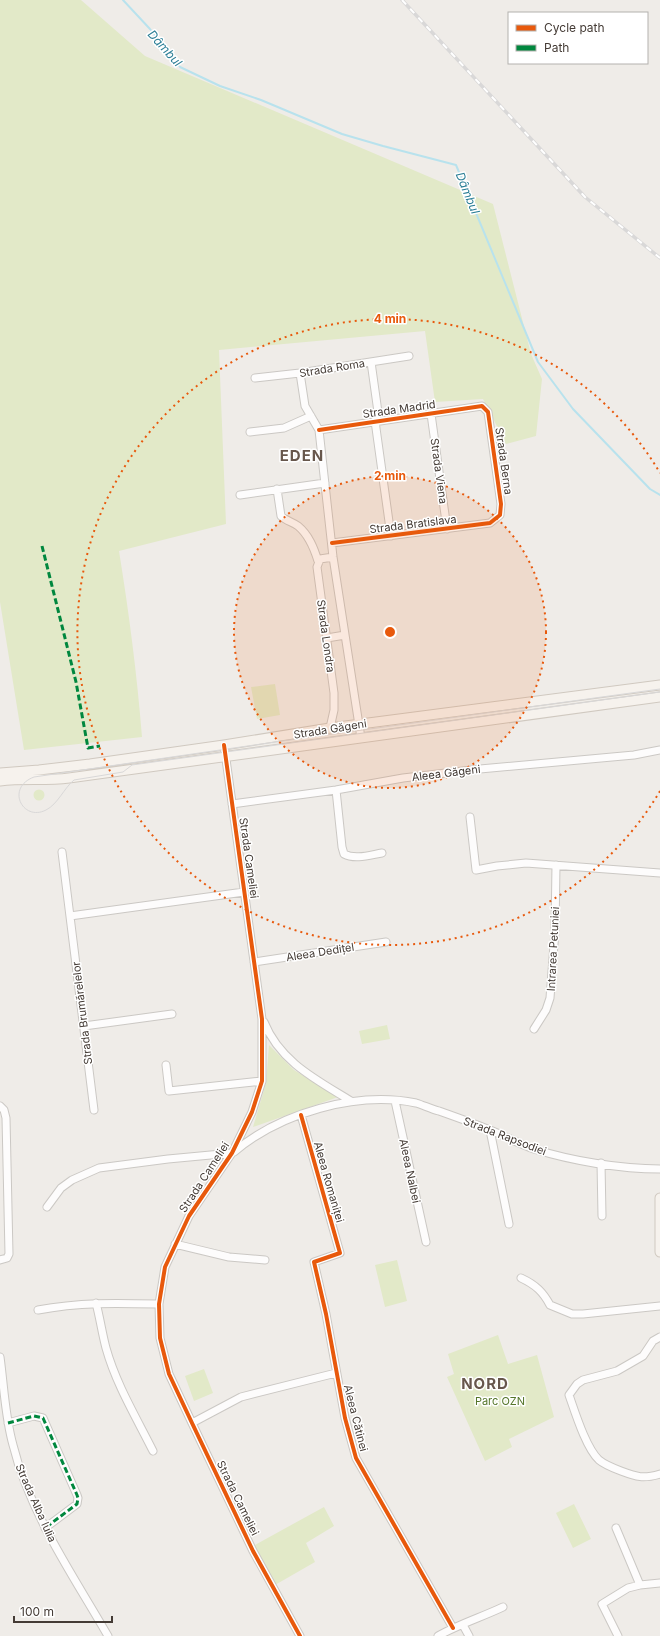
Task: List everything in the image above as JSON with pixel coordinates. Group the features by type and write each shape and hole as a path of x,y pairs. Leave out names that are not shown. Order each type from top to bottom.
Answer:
{"main road":[{"name":"Strada Găgeni","path":"3,776 224,745 330,728 660,685"},
{"name":"Strada Găgeni","path":"3,776 44,780 69,778 641,700 660,696"},
{"path":"641,700 660,701"},
{"path":"660,1198 660,1252"}],"street":[{"name":"Strada Roma","path":"255,378 300,373 409,356"},
{"path":"371,362 378,412 375,421 391,536"},
{"name":"Strada Londra","path":"300,373 305,406 319,430 333,557 361,738"},
{"name":"Strada Madrid","path":"319,430 482,406"},
{"name":"Strada Berna","path":"482,406 488,412 501,504 500,515 496,519"},
{"name":"Strada Viena","path":"431,414 447,529"},
{"path":"250,432 284,428 311,416"},
{"path":"240,495 325,483"},
{"name":"Strada Londra","path":"277,489 282,516 299,526 312,543 318,561 317,567 334,693 334,710 330,728"},
{"name":"Strada Bratislava","path":"332,543 490,523 496,519"},
{"path":"318,561 320,559 333,557"},
{"path":"327,638 345,635"},
{"name":"Strada Cameliei","path":"224,745 262,1019 262,1081 252,1112 232,1153 189,1216 165,1267 159,1304 160,1338 169,1374 192,1423 253,1551 300,1636"},
{"name":"Aleea Găgeni","path":"232,804 336,790 403,778 480,769 634,755 660,750"},
{"path":"336,790 344,854 349,857 356,857 382,853"},
{"path":"470,817 476,870 526,863 660,873"},
{"name":"Strada Brumărelelor","path":"62,852 94,1110"},
{"name":"Intrarea Petuniei","path":"534,1029 546,1010 550,998 555,931 556,865"},
{"path":"70,916 244,892"},
{"name":"Aleea Dedițel","path":"254,962 386,942"},
{"path":"84,1026 172,1014"},
{"path":"262,1019 271,1039 292,1063 351,1101"},
{"path":"166,1065 169,1091 262,1081"},
{"name":"Strada Rapsodiei","path":"232,1153 249,1139 271,1127 302,1115 351,1101 374,1099 416,1104 490,1130 508,1139 535,1149 575,1160 660,1169"},
{"name":"Aleea Nalbei","path":"395,1101 426,1242"},
{"path":"0,1106 4,1110 6,1118 10,1254 7,1258 0,1260"},
{"name":"Aleea Romaniței","path":"302,1115 340,1253 314,1262"},
{"path":"490,1130 509,1224"},
{"path":"47,1207 61,1188 72,1180 99,1168 168,1159 232,1153"},
{"path":"602,1163 602,1216"},
{"path":"175,1244 229,1257 265,1260"},
{"name":"Aleea Cătinei","path":"314,1262 326,1314 345,1418 356,1458 453,1628"},
{"path":"522,1278 535,1284 543,1293 550,1305 572,1314 660,1306"},
{"path":"96,1303 106,1348 116,1376 123,1393 153,1451"},
{"path":"38,1310 64,1305 96,1303 159,1304"},
{"path":"660,1337 653,1341 643,1356 617,1371 583,1380 577,1384 569,1395 589,1447 599,1460 638,1478 648,1478 660,1474"},
{"name":"Strada Alba Iulia","path":"0,1357 12,1445 23,1478 45,1528 108,1636"},
{"name":"Aleea Cătinei","path":"192,1423 241,1397 336,1373"},
{"path":"8,1423 34,1416 43,1418 77,1495 77,1504 45,1528"},
{"path":"616,1528 640,1585"},
{"path":"618,1636 602,1604 628,1588 660,1583"},
{"path":"438,1636 503,1607"},
{"path":"463,1625 469,1636"}],"green space":[{"path":"0,0 81,0 145,56 493,204 531,354 542,379 536,436 506,444 483,399 435,402 425,331 219,350 226,524 119,551 138,690 142,737 24,750 0,602"},
{"path":"275,684 280,715 257,719 251,687"},
{"path":"39,789 43,791 45,795 43,799 39,801 35,799 33,795 35,791"},
{"path":"387,1025 390,1039 362,1044 359,1031"},
{"path":"269,1045 294,1070 338,1097 253,1127 266,1083"},
{"path":"397,1260 407,1301 385,1307 375,1265"},
{"name":"Parc OZN","path":"498,1335 508,1364 537,1355 554,1417 509,1439 512,1447 485,1461 447,1377 454,1374 448,1354"},
{"path":"204,1369 213,1393 194,1401 185,1376"},
{"path":"574,1504 591,1539 573,1548 556,1513"},
{"path":"324,1507 334,1526 306,1543 315,1562 275,1585 253,1546"}],"waterway":[{"name":"Dâmbul","path":"123,0 150,29 180,67 220,86 261,100 342,134 456,165 538,362 573,409 650,489 660,495"}],"tram line":[{"path":"660,689 34,777 25,782 20,788 20,802 24,808 30,811 38,812 46,810 57,800 74,780 123,772 132,765 660,692"}],"railway":[{"path":"402,0 585,197 660,258"}],"marked path":[{"path":"42,546 76,682 88,748 100,746"},
{"path":"8,1423 34,1416 43,1418 77,1495 77,1504 45,1528"}],"cycle path":[{"path":"319,430 482,406 488,412 501,504 500,515 490,523 332,543"},
{"path":"224,745 262,1019 262,1081 252,1112 232,1153 189,1216 165,1267 159,1304 160,1338 169,1374 192,1423 253,1551 300,1636"},
{"path":"301,1115 340,1253 314,1262 326,1314 345,1418 356,1458 453,1628"}],"district":[{"name":"EDEN","path":"302,455"},
{"name":"NORD","path":"485,1383"}]}
